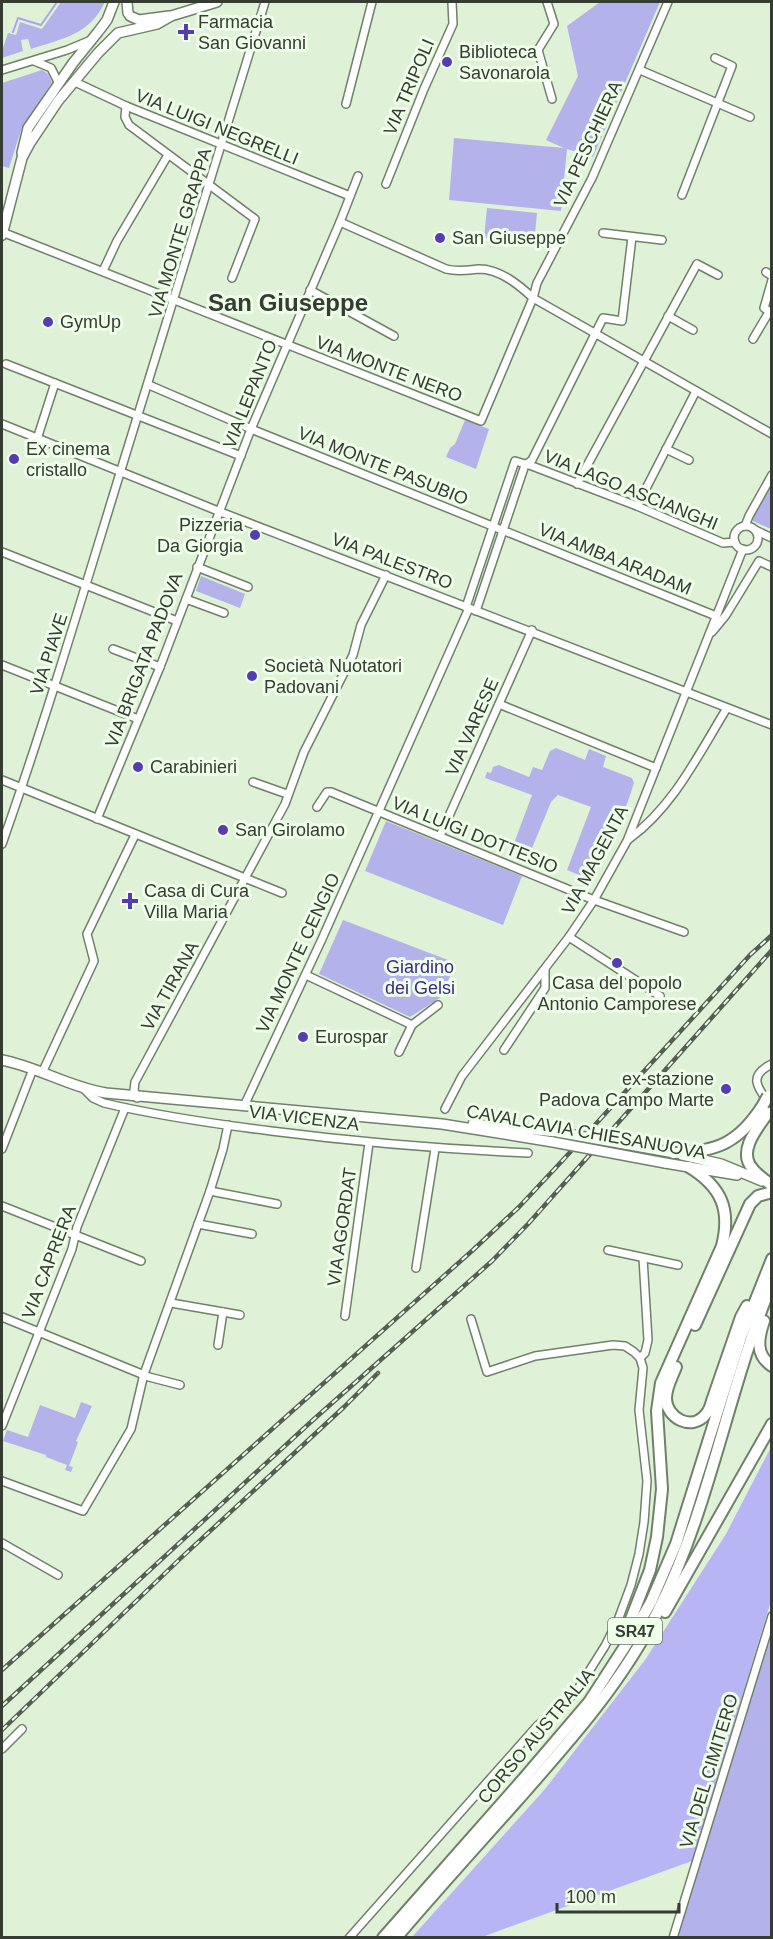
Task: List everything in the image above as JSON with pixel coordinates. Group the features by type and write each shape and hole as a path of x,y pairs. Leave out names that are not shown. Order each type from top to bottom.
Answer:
{"highway":[{"path":"671,1152 699,1153 724,1144 751,1122 769,1103"},
{"path":"769,1103 749,1141 747,1156 749,1166 771,1188 758,1196 746,1211 667,1387 668,1409 677,1419 689,1422 707,1414 741,1317 769,1264"},
{"path":"604,1691 639,1602 650,1570 657,1537 662,1489 657,1411 661,1383 722,1246 726,1230 725,1210 720,1197 710,1182 689,1167"},
{"name":"CORSO AUSTRALIA","path":"396,1938 555,1757 604,1691 651,1602 676,1544 741,1337 769,1264"},
{"name":"CORSO AUSTRALIA","path":"383,1938 635,1654 670,1584 695,1519 747,1349 771,1283"},
{"path":"771,1301 758,1342 760,1354 771,1366"},
{"path":"604,1691 627,1672 657,1625 771,1424"}],"main road":[{"path":"2,234 28,128 93,39 108,17 114,2"},
{"path":"22,158 58,101 98,53 130,24 127,2"},
{"path":"108,17 110,29 122,31 138,29 157,24 190,5 217,2"},
{"path":"108,17 120,9 139,20 171,16"},
{"name":"VIA VICENZA","path":"2,1060 83,1088 137,1098 442,1124"},
{"name":"CAVALCAVIA CHIESANUOVA","path":"442,1124 476,1124 557,1132 671,1152 720,1164 757,1179 771,1188"},
{"name":"CAVALCAVIA CHIESANUOVA","path":"442,1124 757,1179"}],"street":[{"name":"VIA MONTE GRAPPA","path":"121,472 176,300 265,2"},
{"path":"346,104 372,2"},
{"name":"VIA TRIPOLI","path":"386,184 453,24 452,2"},
{"path":"547,2 554,24 538,50 552,99"},
{"name":"VIA PESCHIERA","path":"481,421 533,298 537,283 592,177 668,2"},
{"path":"2,70 68,50 93,39"},
{"path":"682,195 732,66 714,58"},
{"path":"31,60 51,68 59,83 58,101"},
{"path":"640,70 750,117"},
{"name":"VIA LUIGI NEGRELLI","path":"75,82 126,106 350,196"},
{"path":"126,106 125,117 129,125 255,219 232,278"},
{"path":"103,271 117,241 168,155"},
{"name":"VIA LEPANTO","path":"218,511 358,176"},
{"path":"340,222 446,269 456,272 484,270 494,272 518,284 533,298 771,434"},
{"path":"603,233 662,240"},
{"name":"VIA MONTE NERO","path":"2,234 103,271 481,421"},
{"path":"470,608 503,531 525,465 532,459 603,318 622,321 632,237"},
{"path":"577,484 697,264 718,276"},
{"path":"753,339 770,313 764,308 770,276"},
{"path":"310,290 394,336"},
{"path":"668,316 693,330"},
{"path":"6,364 241,456"},
{"path":"36,439 55,383"},
{"name":"VIA MONTE PASUBIO","path":"148,385 503,531"},
{"path":"637,506 696,391"},
{"name":"VIA PALESTRO","path":"2,424 218,511 532,630 771,724"},
{"path":"666,449 689,460"},
{"name":"VIA LAGO ASCIANGHI","path":"494,527 515,461 637,506 723,543 735,542"},
{"name":"VIA PIAVE","path":"2,844 55,685 121,472"},
{"path":"771,475 745,526 736,532 735,542 742,549 749,549 756,543 771,538"},
{"name":"VIA BRIGATA PADOVA","path":"97,819 160,667 218,511"},
{"path":"745,526 771,538"},
{"path":"470,608 494,527"},
{"path":"755,530 758,536 756,543"},
{"name":"VIA AMBA ARADAM","path":"503,531 717,616"},
{"name":"VIA MAGENTA","path":"445,1109 462,1076 569,938 594,900 627,841 742,549"},
{"path":"2,552 177,621"},
{"path":"709,635 726,615 757,563 759,561 771,567"},
{"path":"197,567 248,587"},
{"name":"VIA TIRANA","path":"137,1098 134,1086 285,804 287,794 313,733 353,655 361,625 386,575"},
{"path":"186,599 224,613"},
{"name":"VIA MONTE CENGIO","path":"244,1106 306,975 470,608"},
{"name":"VIA VARESE","path":"440,836 532,630"},
{"path":"113,649 160,667"},
{"path":"2,665 138,719"},
{"path":"499,704 656,768"},
{"path":"627,841 667,804 727,708"},
{"path":"2,780 282,893"},
{"path":"253,782 287,794"},
{"path":"317,807 329,791 378,812"},
{"name":"VIA LUIGI DOTTESIO","path":"378,812 594,900 684,932"},
{"path":"2,1149 37,1071 94,961 87,934 135,834"},
{"path":"569,938 660,996"},
{"name":"VIA MAGENTA","path":"504,1050 545,988 545,970"},
{"path":"306,975 412,1025"},
{"path":"399,1052 412,1025 438,1005"},
{"path":"769,1103 757,1088 756,1081 758,1073 771,1064"},
{"name":"VIA VICENZA","path":"83,1088 93,1098 125,1108 228,1125 369,1143 435,1149 528,1153"},
{"name":"VIA CAPRERA","path":"2,1426 125,1108"},
{"path":"2,1481 83,1512 131,1429 144,1374 210,1191 228,1125"},
{"name":"VIA AGORDAT","path":"345,1316 369,1143"},
{"path":"416,1268 435,1149"},
{"path":"210,1191 278,1204"},
{"path":"2,1206 141,1261"},
{"path":"198,1224 252,1234"},
{"path":"608,1250 678,1266"},
{"path":"640,1358 645,1353 648,1340 643,1258"},
{"path":"171,1303 240,1315"},
{"path":"219,1345 223,1312"},
{"path":"2,1317 144,1374 180,1385"},
{"path":"348,1938 537,1726 576,1692 605,1646 618,1620 639,1554 647,1481 639,1410 643,1368 640,1358 625,1346 613,1345 535,1356 487,1371 471,1319"},
{"path":"2,1543 58,1575"},
{"name":"VIA DEL CIMITERO","path":"673,1937 771,1616"},
{"path":"2,1749 22,1729"}],"green space":[{"path":"61,2 105,2 91,22 74,34 31,49 28,39 21,40 23,51 2,58 8,33 16,35 20,22 42,29"},
{"path":"600,2 660,2 593,157 567,149 561,211 449,200 454,138 564,148 546,140 578,76 567,26"},
{"path":"42,70 48,74 52,82 22,127 9,168 2,166 2,83"},
{"path":"487,208 537,213 534,244 484,238"},
{"path":"465,420 489,429 476,469 446,457 450,448 455,444"},
{"path":"771,483 771,529 753,521 751,517"},
{"path":"201,576 245,594 240,608 196,591"},
{"path":"556,748 585,760 589,749 606,756 603,767 632,778 634,783 627,804 587,878 567,870 591,807 558,795 551,802 530,853 513,846 532,795 485,778 487,772 491,773 493,767 499,765 529,777 533,767 542,770 550,751"},
{"path":"386,821 522,876 503,925 365,871"},
{"name":"Giardino dei Gelsi","path":"343,920 456,963 440,998 410,1017 319,974"},
{"path":"81,1402 92,1406 76,1441 78,1442 69,1466 73,1467 71,1472 65,1470 67,1465 46,1457 46,1455 3,1441 7,1430 28,1437 40,1405 75,1418"},
{"path":"771,1632 771,1937 677,1937"}],"shaded area":[{"path":"771,1447 771,1601 692,1861 482,1937 412,1937 545,1789 645,1660 726,1534"}],"waterway":[{"path":"13,32 18,18 41,25 57,2"}],"railway":[{"path":"2,1670 519,1207 750,955 772,935"},
{"path":"2,1706 313,1420 492,1261 528,1224 772,950"},
{"path":"2,1730 378,1373"}],"place":[{"name":"Farmacia San Giovanni","path":"186,32"},
{"name":"Biblioteca Savonarola","path":"447,62"},
{"name":"San Giuseppe","path":"440,238"},
{"name":"GymUp","path":"48,322"},
{"name":"Ex cinema cristallo","path":"14,459"},
{"name":"Pizzeria Da Giorgia","path":"255,535"},
{"name":"Società Nuotatori Padovani","path":"252,676"},
{"name":"Carabinieri","path":"138,767"},
{"name":"San Girolamo","path":"223,830"},
{"name":"Casa di Cura Villa Maria","path":"130,901"},
{"name":"Casa del popolo Antonio Camporese","path":"617,963"},
{"name":"Eurospar","path":"303,1037"},
{"name":"ex-stazione Padova Campo Marte","path":"726,1089"}],"district":[{"name":"San Giuseppe","path":"288,302"}]}
